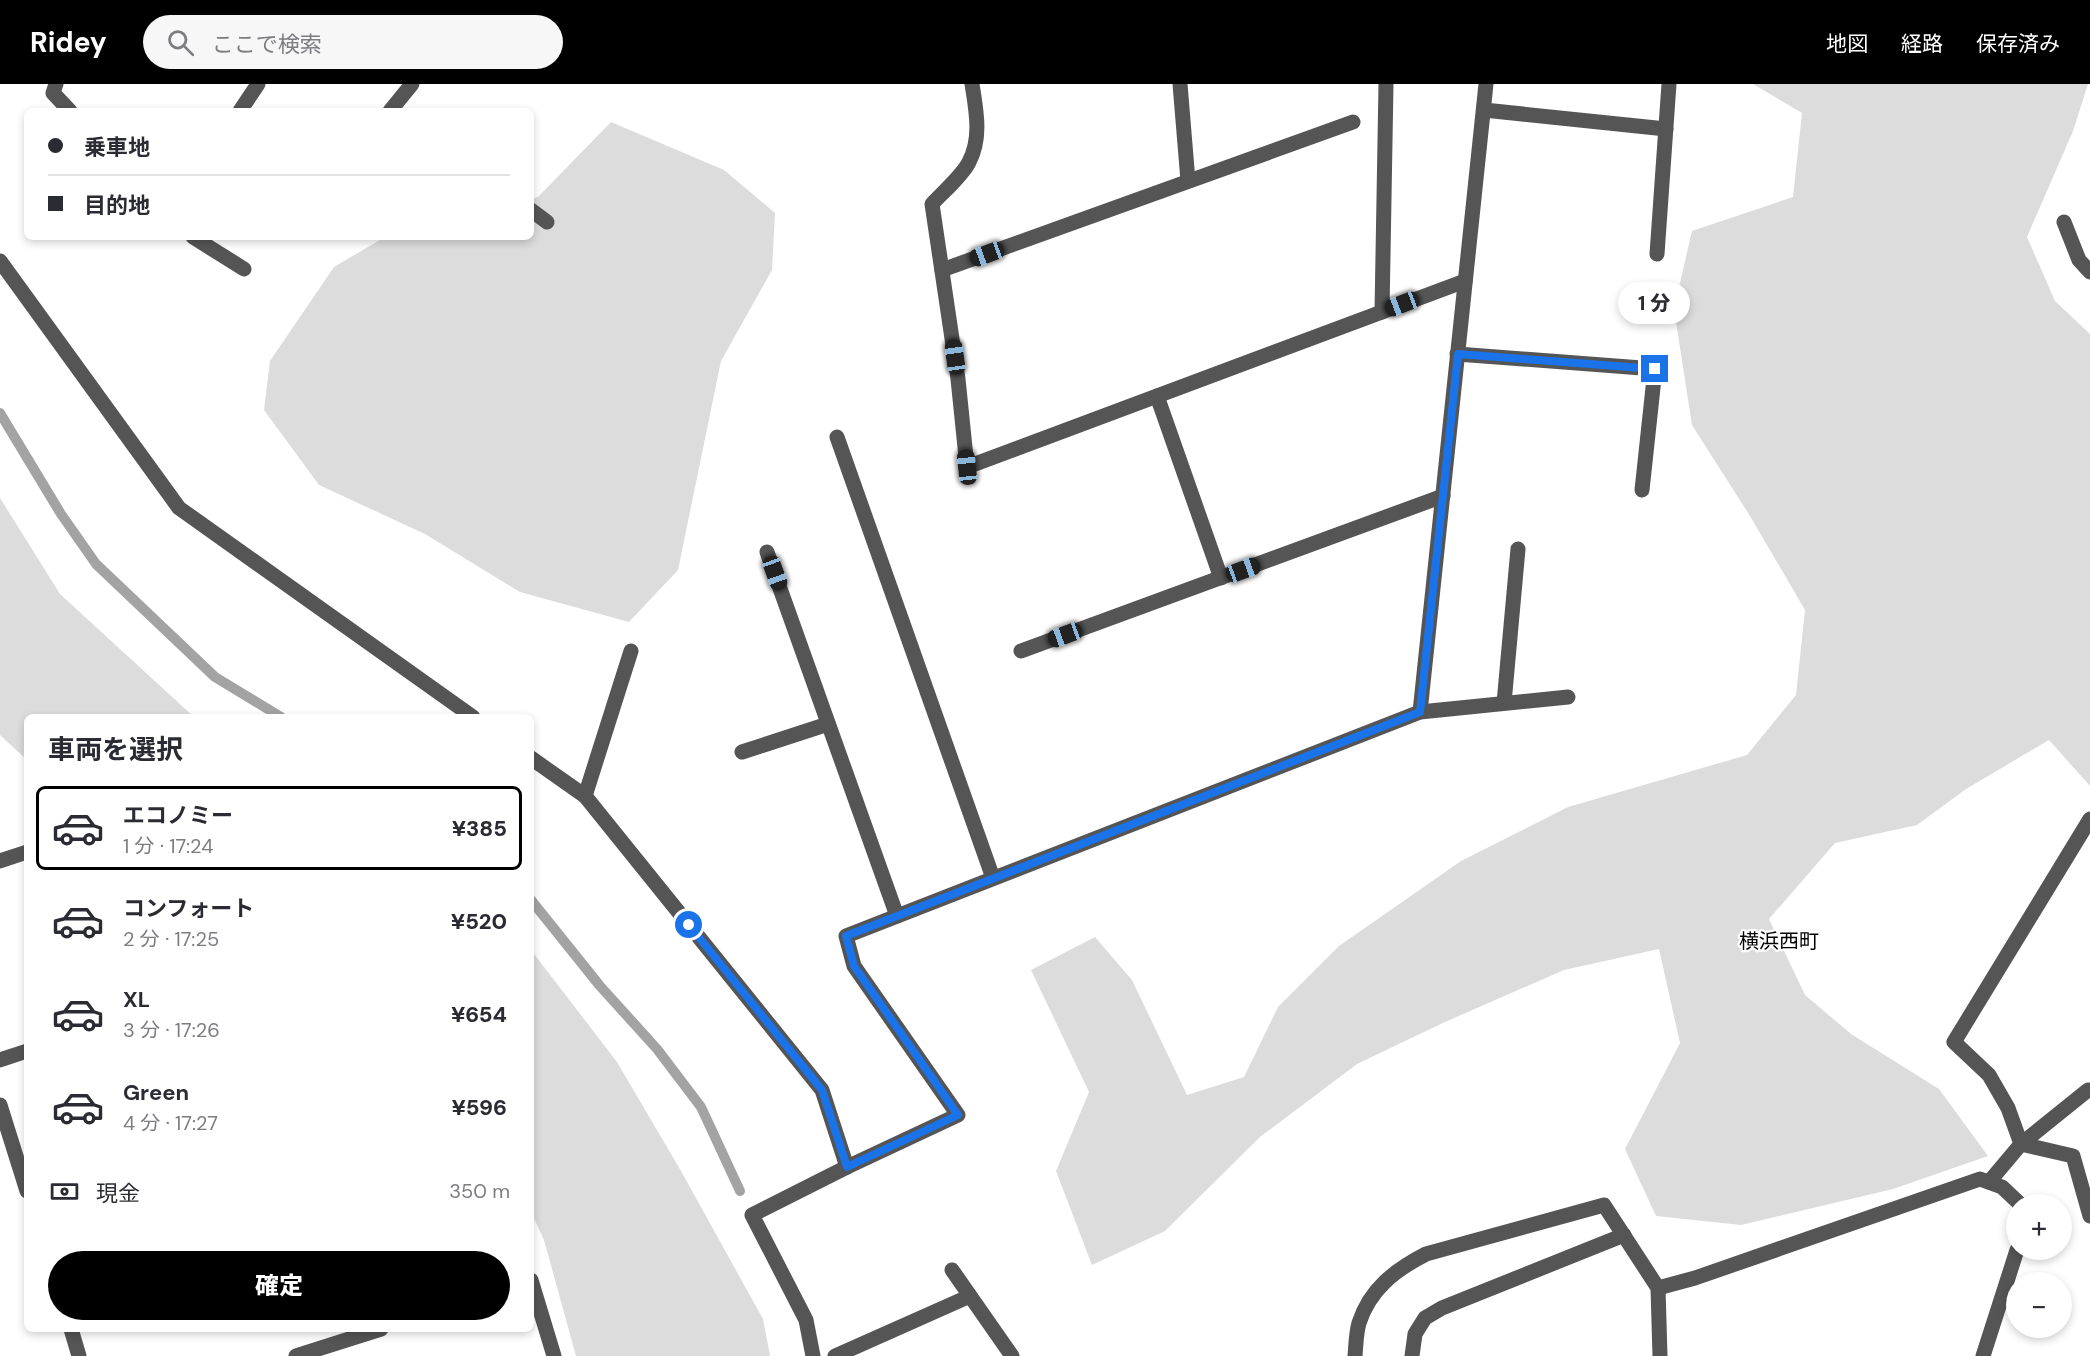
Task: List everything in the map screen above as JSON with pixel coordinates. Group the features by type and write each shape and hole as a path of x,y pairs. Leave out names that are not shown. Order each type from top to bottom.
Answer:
{"street":[{"path":"56,84 52,93 67,108"},
{"path":"242,108 258,84"},
{"path":"392,108 412,84"},
{"path":"972,84 977,117 977,139 969,164 932,204 958,379 967,467 1465,281"},
{"path":"1180,84 1188,181"},
{"path":"1382,312 1386,84"},
{"path":"1420,712 1486,84"},
{"path":"1657,254 1669,84"},
{"path":"1484,110 1666,129"},
{"path":"942,270 1353,122"},
{"path":"534,212 547,222"},
{"path":"2064,222 2079,260 2090,272"},
{"path":"198,240 244,268"},
{"path":"0,261 179,508 469,714"},
{"path":"1458,354 1655,369 1642,490"},
{"path":"1157,396 1221,578"},
{"path":"837,437 993,878"},
{"path":"1021,651 1443,496"},
{"path":"1504,703 1518,549"},
{"path":"767,552 897,916"},
{"path":"585,796 631,651"},
{"path":"813,1356 806,1320 752,1215 958,1115 854,966 846,936 1420,712 1568,697"},
{"path":"742,752 828,724"},
{"path":"534,760 585,796 822,1090 847,1167"},
{"path":"2021,1144 2008,1108 1989,1076 1954,1042 2090,819"},
{"path":"0,861 24,853"},
{"path":"0,1060 24,1052"},
{"path":"1989,1182 2021,1144 2088,1090"},
{"path":"0,1105 24,1181"},
{"path":"2021,1144 2073,1156 2090,1216"},
{"path":"1658,1288 1695,1278 1980,1179 2001,1187 2009,1194"},
{"path":"1355,1356 1358,1325 1367,1304 1392,1274 1426,1254 1604,1205 1658,1288 1660,1356"},
{"path":"1412,1356 1415,1334 1425,1318 1442,1308 1624,1235"},
{"path":"1982,1356 2014,1260"},
{"path":"952,1270 1012,1356"},
{"path":"534,1290 554,1356"},
{"path":"835,1356 970,1296"},
{"path":"71,1332 79,1356"},
{"path":"296,1356 372,1332"}],"shaded area":[{"path":"1753,84 2088,84 2073,131 2027,237 2055,301 2090,334 2090,786 2049,740 1966,789 1917,825 1835,843 1769,919 1805,995 1851,1034 1939,1089 1988,1156 1893,1189 1741,1225 1656,1216 1625,1149 1680,1043 1659,949 1564,970 1445,1022 1357,1064 1260,1137 1165,1231 1092,1265 1056,1171 1089,1092 1031,970 1095,937 1132,980 1187,1095 1244,1077 1278,1007 1339,946 1461,861 1568,807 1747,755 1796,695 1805,610 1750,516 1692,425 1674,309 1692,231 1793,197 1802,113"},
{"path":"611,122 724,170 775,213 772,270 721,361 678,570 629,622 520,592 425,534 319,485 264,410 270,361 334,267 380,240 534,240 534,198 538,197"},
{"path":"0,498 60,594 191,714 24,714 24,757 0,735"},
{"path":"534,954 617,1062 681,1171 763,1319 770,1356 576,1356 544,1240 534,1218"}],"waterway":[{"path":"0,413 61,514 96,564 215,677 276,714"},
{"path":"534,904 600,986 657,1049 701,1107 740,1191"}],"district":[{"name":"横浜西町","path":"1779,941"}],"route":[{"path":"689,925 822,1090 847,1167 958,1115 854,966 846,936 1420,712 1458,354 1655,369"}]}
